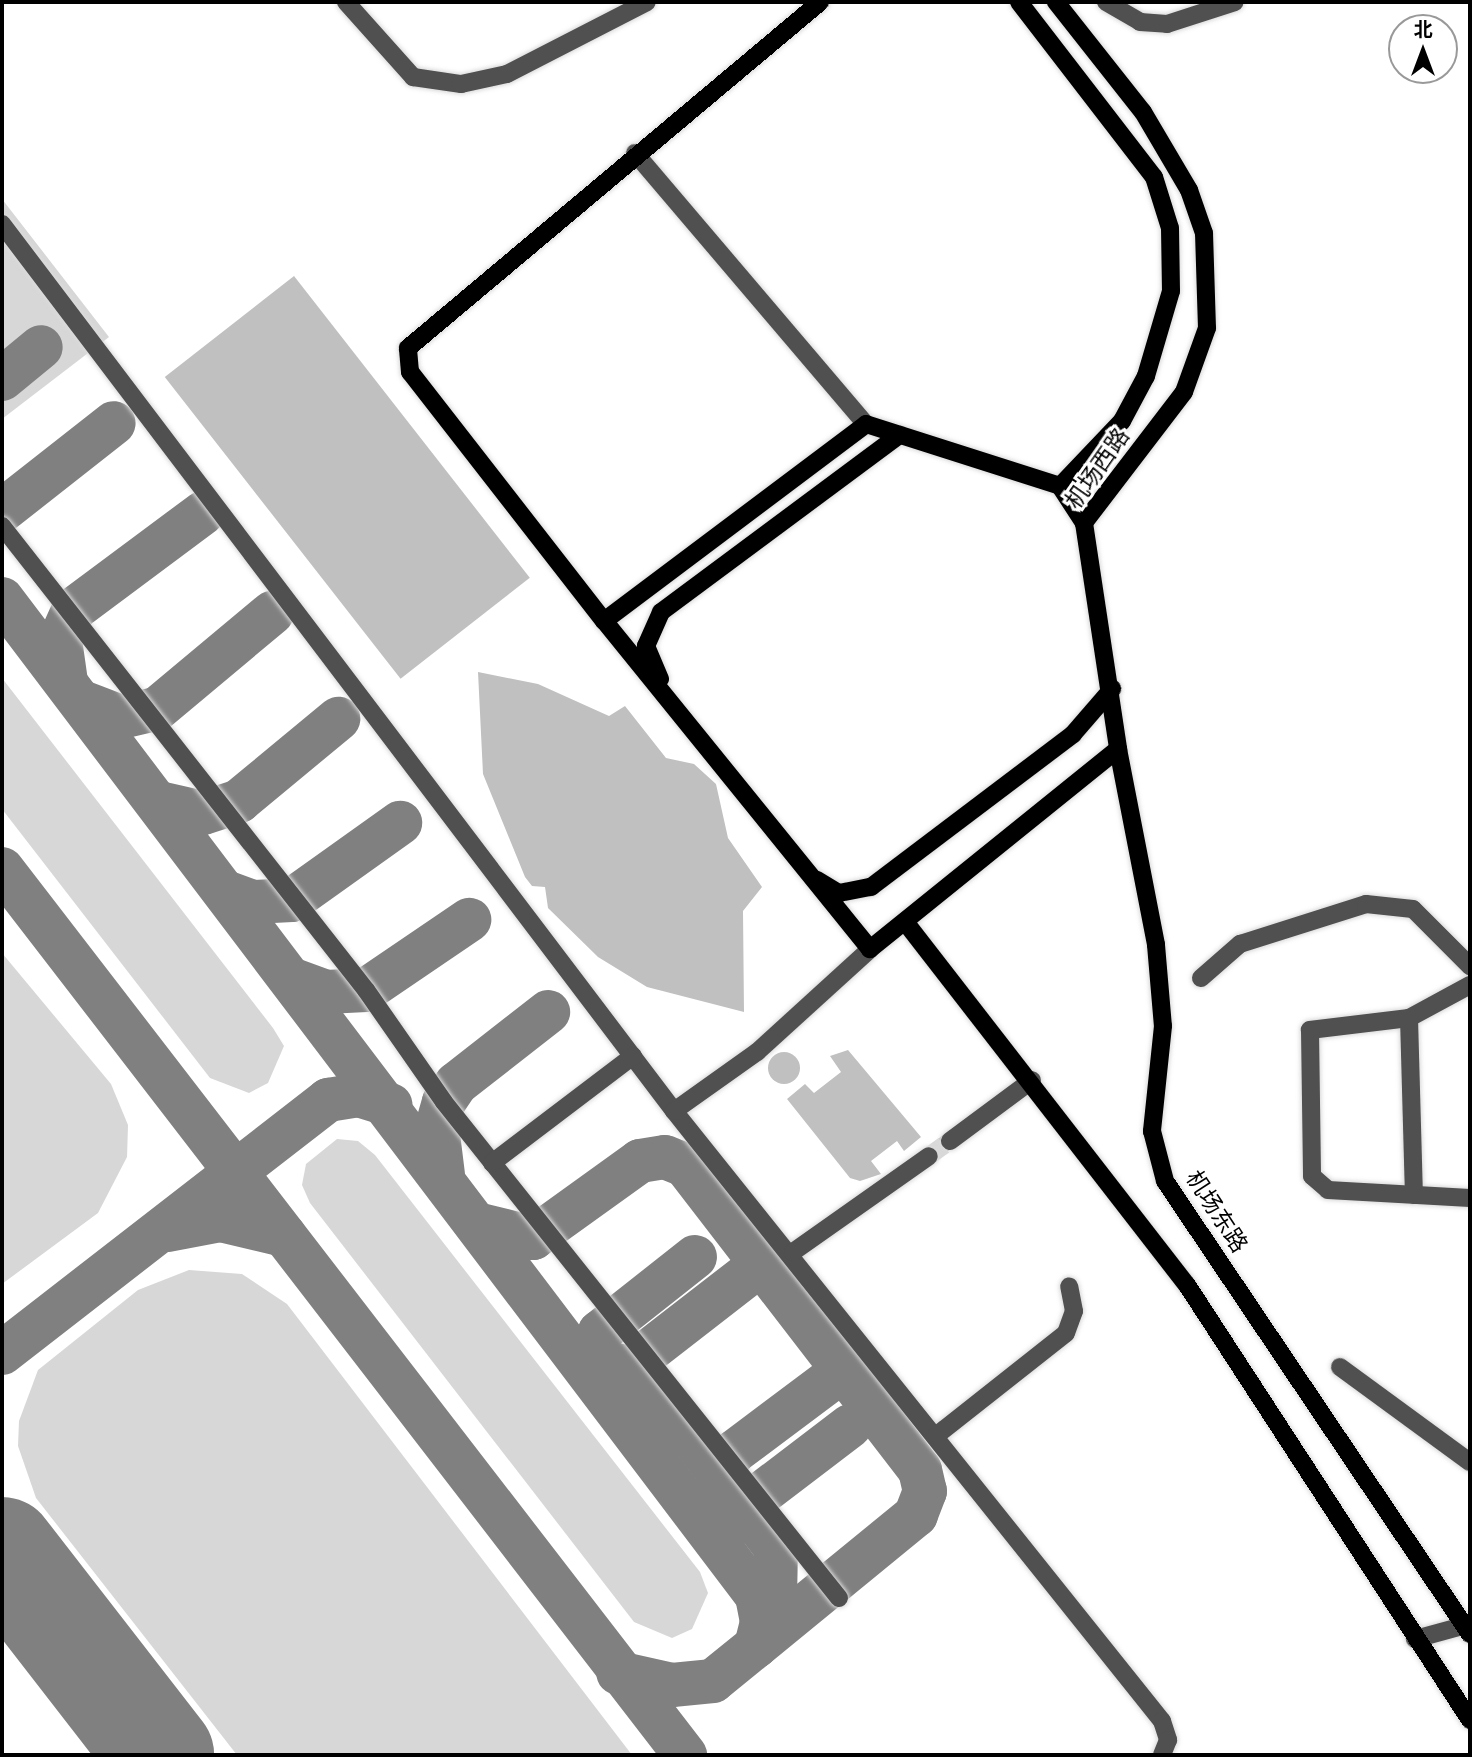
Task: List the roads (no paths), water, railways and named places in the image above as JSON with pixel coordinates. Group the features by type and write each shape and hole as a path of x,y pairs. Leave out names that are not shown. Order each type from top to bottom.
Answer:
{"main road":[{"path":"820,2 415,337 406,360 604,621 870,949 906,923 1118,749"},
{"path":"1019,2 1154,177 1171,228 1171,291 1146,376 1122,421 1060,486"},
{"name":"机场西路","path":"1056,2 1143,112 1189,190 1204,233 1208,277 1207,328 1184,392 1084,523 1112,689 1118,749"},
{"path":"604,621 866,424 1060,486 1084,523"},
{"path":"900,435 661,612 646,646 653,669 690,722 800,865 839,892 871,887 1073,734 1112,689"},
{"name":"机场东路","path":"1118,749 1156,944 1163,1026 1152,1131 1165,1181 1468,1627"},
{"path":"906,923 1032,1080 1187,1285 1470,1720"}],"street":[{"path":"346,2 413,77 461,84 507,74 647,2"},
{"path":"1106,2 1140,22 1167,24 1235,2"},
{"path":"635,153 866,424"},
{"path":"2,224 674,1111 793,1252 1162,1721 1168,1740 1162,1755"},
{"path":"2,526 366,990 492,1163 839,1598"},
{"path":"1201,978 1240,944 1366,904 1413,909 1470,966"},
{"path":"674,1111 757,1052 870,949"},
{"path":"1470,985 1409,1018 1310,1030 1312,1176 1328,1189 1470,1198"},
{"path":"1409,1018 1415,1195"},
{"path":"492,1163 633,1056"},
{"path":"950,1141 1032,1080"},
{"path":"793,1252 929,1156"},
{"path":"937,1435 1066,1333 1074,1311 1069,1286"},
{"path":"1340,1367 1470,1462"},
{"path":"1415,1639 1468,1627"}],"tunnel":[{"path":"929,1156 950,1141"}]}
